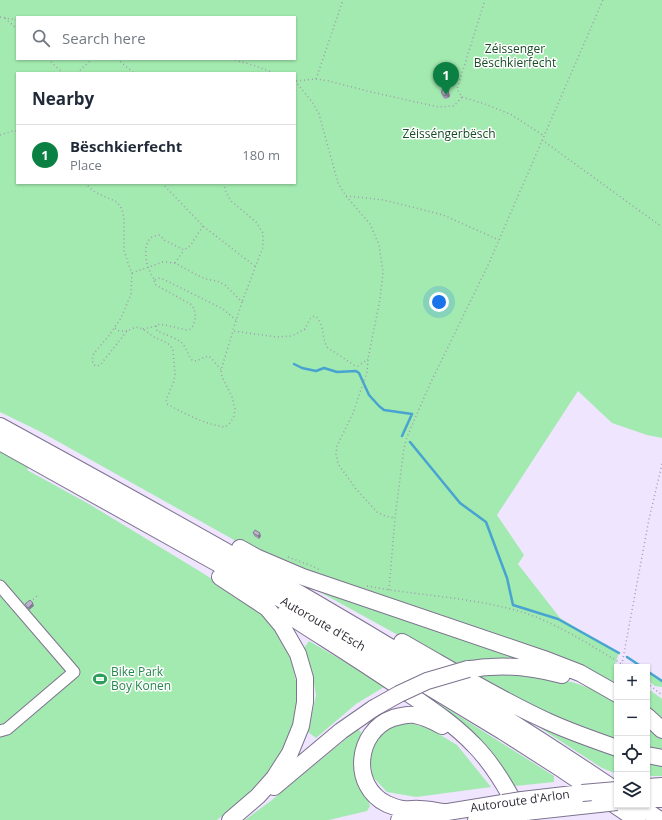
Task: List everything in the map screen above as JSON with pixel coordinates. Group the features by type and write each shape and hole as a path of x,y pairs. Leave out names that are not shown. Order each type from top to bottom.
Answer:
{"highway":[{"name":"Autoroute d'Esch","path":"0,426 354,625 510,720 614,788"},
{"name":"Autoroute d'Esch","path":"0,442 348,638 496,727 637,820"},
{"path":"76,468 105,476 256,557 303,577 544,659 580,673 611,691"},
{"path":"203,539 244,555 505,700 581,735 614,747"},
{"path":"186,546 217,570 375,670 445,719 475,746 492,767 507,789 517,812"},
{"path":"186,546 214,572 267,608 287,632 298,654 305,678 305,702 301,726 290,753 274,778 258,796 231,820"},
{"path":"231,820 250,807 341,731 374,708 398,694 427,681 468,669 491,666 518,667 545,670 611,691"},
{"path":"444,812 405,809 388,804 380,800 369,788 362,773 362,758 365,744 378,727 394,718 413,714 428,719 449,730 487,769 517,812"},
{"path":"650,714 662,724"},
{"path":"650,719 662,730"},
{"path":"650,756 662,758"},
{"path":"650,796 662,786"},
{"name":"Autoroute d'Arlon","path":"476,820 517,812 582,793 614,790"},
{"name":"Autoroute d'Arlon","path":"399,820 444,812 517,812 614,802"},
{"path":"650,802 660,820"}],"lane":[{"path":"0,586 74,672 7,729 0,731"}],"path":[{"path":"316,79 343,0"},
{"path":"485,0 457,89 462,98 485,104 512,115 544,136"},
{"path":"389,590 395,518 404,448 407,437 430,384 489,263 603,0"},
{"path":"0,17 16,20"},
{"path":"5,18 16,29"},
{"path":"49,60 62,72"},
{"path":"78,72 91,60"},
{"path":"118,60 133,72"},
{"path":"235,60 271,72"},
{"path":"296,81 316,79 329,81 438,107 454,106 462,98"},
{"path":"296,82 312,102 319,114 338,183 346,196 370,224 379,245 382,272 380,299 368,359 367,372 354,413 337,446 336,454 338,464 356,489 377,512 385,516 395,518"},
{"path":"0,135 16,131"},
{"path":"542,140 662,227"},
{"path":"86,184 92,190 117,202 122,209 124,219 124,250 132,273 131,294 121,318 108,337 94,353 92,360 94,365 98,366 101,364 127,331 136,327 143,329 154,337 170,345 173,350 175,374 174,381 166,400 167,404 206,423 225,427 230,424 234,416 235,409 232,397 222,377 221,370 242,302 263,247 263,233 256,222 232,202 225,190 224,184"},
{"path":"163,184 202,226 256,267"},
{"path":"346,196 384,200 443,214 499,240"},
{"path":"175,263 184,250 190,246 202,226"},
{"path":"143,329 160,324 187,330 191,329 193,326 196,317 192,305 158,286 154,282 155,280 148,266 146,254 146,247 149,240 154,236 160,235 164,240 184,250"},
{"path":"132,273 148,266 163,262 175,263 197,275 217,281 224,285 242,302"},
{"path":"155,280 156,278 165,280 223,309 236,320"},
{"path":"233,330 277,337 292,336 305,329 310,318 315,316 319,320 325,344 328,348 354,365 358,366 368,359"},
{"path":"156,326 157,331 182,343 192,361 197,361 204,356 209,356 221,370"},
{"path":"115,327 119,330 127,331"},
{"path":"362,585 473,601 526,614 557,626 622,664 649,519 662,464"},
{"path":"283,556 312,566 326,573"},
{"path":"20,610 38,595"},
{"path":"650,685 662,695"}],"green space":[{"path":"0,0 662,0 662,438 647,435 612,423 578,391 497,515 524,555 518,564 560,618 619,653 614,664 614,686 525,662 488,659 452,665 298,580 262,551 253,546 243,545 41,432 0,412"},
{"path":"0,451 29,467 27,470 89,504 249,603 265,618 277,633 292,662 298,691 294,723 283,750 268,772 242,800 217,820 0,820"},
{"path":"309,641 357,669 384,687 356,704 316,738 308,732 316,695 312,671 304,648"},
{"path":"650,673 662,681 662,687 655,686 650,682"},
{"path":"482,674 544,675 575,683 603,693 614,699 614,741 583,732 472,676"},
{"path":"650,690 662,699 662,718 650,708"},
{"path":"429,697 554,776 554,782 515,786 476,736"},
{"path":"505,705 614,754 614,773 602,768"},
{"path":"408,722 432,730 457,745 491,787 416,797 387,792 373,777 370,759 376,741 388,728"},
{"path":"650,724 662,734 662,754 650,751"},
{"path":"358,729 361,732 358,763 363,787 370,806 367,811 329,820 245,820 272,800"},
{"path":"650,762 660,764 662,766 662,776 650,776"}],"building":[{"path":"445,88 448,89 448,95 445,96 442,95 441,92 442,89"},
{"path":"255,530 260,533 258,536 253,533"},
{"path":"30,600 33,603 28,608 25,604"}],"waterway":[{"path":"294,364 302,368 316,371 324,368 337,372 356,371 359,373 369,395 384,410 412,414 402,436"},
{"path":"410,442 460,503 486,522 507,578 513,605 558,619 619,653"},
{"path":"627,657 638,664"},
{"path":"650,673 662,681"}],"place":[{"name":"Bëschkierfecht","path":"446,95"},
{"name":"Bike Park Boy Konen","path":"100,679"}],"park label":[{"name":"Zéissenger Bëschkierfecht","path":"515,56"},
{"name":"Zéisséngerbësch","path":"449,134"}]}
